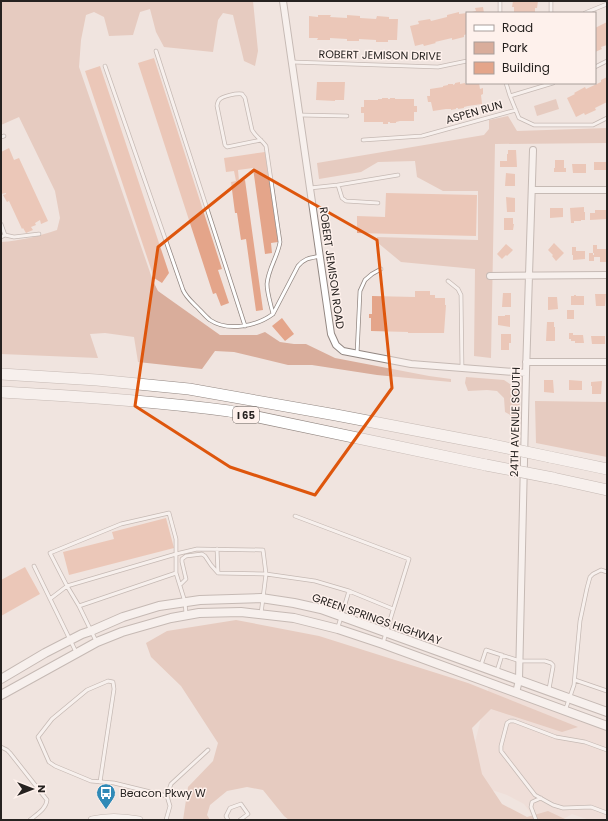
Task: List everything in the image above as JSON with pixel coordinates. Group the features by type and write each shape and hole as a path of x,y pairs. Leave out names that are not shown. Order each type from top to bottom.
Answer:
{"highway":[{"name":"I 65","path":"1,374 97,380 189,389 343,416 488,444 550,458 607,468"},
{"name":"I 65","path":"1,392 55,394 229,411 607,490"}],"main road":[{"name":"GREEN SPRINGS HIGHWAY","path":"1,679 82,634 123,617 159,606 185,602 200,600 263,598 321,609 607,712"},
{"name":"GREEN SPRINGS HIGHWAY","path":"1,694 97,642 122,632 187,615 241,612 294,618 338,629 607,726"}],"street":[{"name":"ROBERT JEMISON ROAD","path":"282,1 300,115 331,334 336,345 343,351 411,364 526,373"},
{"name":"24TH AVENUE SOUTH","path":"516,693 520,680 526,362 533,150"},
{"path":"532,190 607,190"},
{"path":"490,276 607,275"},
{"path":"526,362 607,362"},
{"path":"92,820 108,817 120,817 139,820"}],"lane":[{"path":"500,1 500,12"},
{"path":"551,1 551,12"},
{"path":"587,12 607,4"},
{"path":"156,52 245,326"},
{"name":"ROBERT JEMISON DRIVE","path":"292,62 438,67 466,61"},
{"path":"596,66 607,61"},
{"path":"105,66 183,290 186,296 210,320 231,327 255,324 267,319 273,314 302,261 306,258 320,256"},
{"path":"506,84 516,110"},
{"name":"ASPEN RUN","path":"510,96 549,84"},
{"path":"261,140 227,147 225,145 217,106 218,101 221,98 238,93 242,94 245,98 254,135 261,140 266,146 280,242 267,284 273,314"},
{"name":"ASPEN RUN","path":"363,140 422,136 516,110 519,118 534,125 593,125 607,118"},
{"path":"300,115 347,116"},
{"path":"310,188 398,175"},
{"path":"338,185 342,198 346,201 378,203"},
{"path":"1,224 5,235"},
{"path":"1,237 5,235 14,237 39,234"},
{"path":"357,354 360,291 365,280 381,269"},
{"path":"448,281 458,289 461,295 462,368"},
{"path":"97,642 50,552 121,524 169,513 176,539 176,573 185,602 187,615"},
{"path":"295,516 409,559 383,644"},
{"path":"50,599 67,586 197,549 263,550 266,574 261,614"},
{"path":"217,549 218,573"},
{"path":"180,585 186,579 182,558 202,554 218,573 266,574 315,581 349,591 393,610"},
{"path":"34,566 77,653"},
{"path":"565,711 575,680 580,621 590,577 601,570 607,572"},
{"path":"79,606 176,573"},
{"path":"338,629 349,591"},
{"path":"480,666 486,650 520,661 548,661 553,664 553,670 548,691"},
{"path":"496,672 502,655"},
{"path":"575,680 607,691"},
{"path":"100,782 114,689 113,682 108,681 87,690 52,720 38,737 49,762 91,781 100,782 114,783 167,796"},
{"path":"607,750 585,742 556,737 514,721 507,722 501,746 501,751 535,795 553,805 563,808 591,807 607,813"},
{"path":"1,747 10,753 47,800 43,810 30,820"},
{"path":"166,820 170,806 167,796 171,784 208,750"},
{"path":"536,820 531,807 532,802 541,798"},
{"path":"228,820 226,816 230,808 241,804 248,814 240,820"}],"highlighted area":[{"path":"254,170 377,240 392,388 315,495 230,467 135,406 158,247"}],"shaded area":[{"path":"491,678 607,721 607,820 589,820 572,814 562,820 536,820 524,804 507,795 465,783"}],"green space":[{"path":"1,1 253,1 258,51 255,66 244,61 233,15 223,13 218,20 213,52 164,47 156,32 150,9 140,12 133,35 109,36 104,17 94,12 86,15 81,40 79,67 153,281 158,291 220,335 257,335 265,332 280,342 306,344 335,358 451,379 451,382 377,375 312,365 288,365 234,352 215,351 202,369 138,362 134,337 105,333 90,334 98,358 1,354 1,242 29,238 57,230 60,218 55,191 19,117 1,125"},
{"path":"556,99 559,109 537,116 534,106"},
{"path":"508,116 517,131 607,128 607,143 495,144 491,358 474,356 475,269 401,262 378,243 377,237 478,240 478,191 443,191 417,177 415,161 378,162 361,172 319,179 317,163 484,135 489,129 489,120"},
{"path":"466,377 504,380 519,390 520,415 514,417 505,412 504,398 497,391 468,391 465,383"},
{"path":"535,401 607,402 607,457 536,443"},
{"path":"236,620 319,636 468,683 578,727 562,732 491,709 472,728 482,774 502,804 527,817 548,811 567,820 289,820 263,790 247,787 227,791 210,805 207,815 210,820 183,820 188,787 213,761 218,743 181,686 151,657 146,643 167,631"}],"building":[{"path":"513,1 538,1 535,12 514,12 514,7 512,7"},
{"path":"483,7 484,12 472,12 476,11 475,8"},
{"path":"459,12 459,14 466,13 466,34 464,35 464,37 452,40 452,38 424,46 423,44 415,46 410,26 419,24 418,21 430,19 431,21 447,17 447,15"},
{"path":"318,15 331,15 330,17 347,18 347,15 376,19 377,16 389,17 389,19 398,19 397,40 376,42 376,40 359,39 359,41 347,41 347,39 330,38 330,40 317,40 318,38 309,38 309,16 318,17"},
{"path":"607,22 607,45 601,47 602,49 596,52 596,28"},
{"path":"154,58 222,269 218,270 229,303 221,306 216,293 213,294 138,63"},
{"path":"100,66 169,273 162,283 154,278 85,71"},
{"path":"607,77 607,102 595,108 596,110 576,117 567,98 585,87 586,89 601,82 601,80"},
{"path":"317,82 345,82 344,100 316,100"},
{"path":"460,82 460,84 479,84 480,89 483,88 483,94 481,95 482,104 451,110 446,109 433,111 431,102 428,102 427,96 430,96 430,89 443,87 448,84 453,85"},
{"path":"382,98 414,99 414,106 417,106 417,112 414,112 414,121 400,121 396,123 388,122 388,124 383,124 383,122 364,122 364,113 361,113 361,107 364,107 364,100 378,100"},
{"path":"9,148 14,160 19,158 48,221 41,224 40,220 35,223 36,225 31,227 33,230 26,233 23,228 22,229 9,201 7,202 3,195 6,193 1,194 1,152"},
{"path":"508,150 516,150 517,167 500,167 500,161 507,161"},
{"path":"265,152 278,242 271,243 272,253 265,254 253,168 238,170 239,181 245,180 263,310 256,311 246,239 241,240 237,213 235,213 231,182 236,181 234,171 226,172 224,158"},
{"path":"555,160 564,160 564,168 566,168 566,172 554,172"},
{"path":"594,162 607,162 607,170 594,170"},
{"path":"572,164 586,164 586,173 573,173"},
{"path":"506,173 515,174 515,186 505,186"},
{"path":"386,193 477,195 476,236 357,233 357,216 385,217"},
{"path":"506,197 515,198 515,212 507,212"},
{"path":"584,207 585,220 574,221 574,223 571,223 570,208"},
{"path":"550,208 563,208 563,217 550,218"},
{"path":"595,210 607,210 607,219 590,220 590,213 595,213"},
{"path":"504,218 513,218 513,230 504,230"},
{"path":"554,243 564,253 556,261 548,250"},
{"path":"506,244 513,250 502,259 497,254"},
{"path":"593,245 597,245 597,249 607,249 607,262 600,262 600,257 594,257 594,261 589,261 589,253 593,253"},
{"path":"572,247 576,247 576,251 585,251 585,259 573,260"},
{"path":"415,291 430,291 430,295 435,295 435,298 445,298 444,333 371,331 371,318 369,318 369,314 372,314 372,296 415,297"},
{"path":"503,293 511,293 511,307 502,307"},
{"path":"595,294 606,294 605,306 596,306"},
{"path":"571,296 584,296 584,305 571,305"},
{"path":"548,297 557,297 558,309 548,310"},
{"path":"567,310 574,310 574,319 567,319"},
{"path":"510,315 510,327 498,325 498,316"},
{"path":"282,318 294,334 285,341 272,326"},
{"path":"547,322 554,322 555,341 546,341"},
{"path":"569,333 573,333 573,335 583,335 584,343 575,343 575,341 571,341 571,339 569,339"},
{"path":"501,334 511,334 509,350 501,350"},
{"path":"591,336 605,336 605,344 592,344"},
{"path":"544,380 553,380 554,393 544,392"},
{"path":"569,380 582,381 582,390 569,390"},
{"path":"602,381 601,394 592,394 591,382"},
{"path":"166,518 174,548 69,575 63,552 114,539 112,532"},
{"path":"25,567 40,594 1,616 1,580"}],"place":[{"name":"Beacon Pkwy W","path":"106,810"}]}
